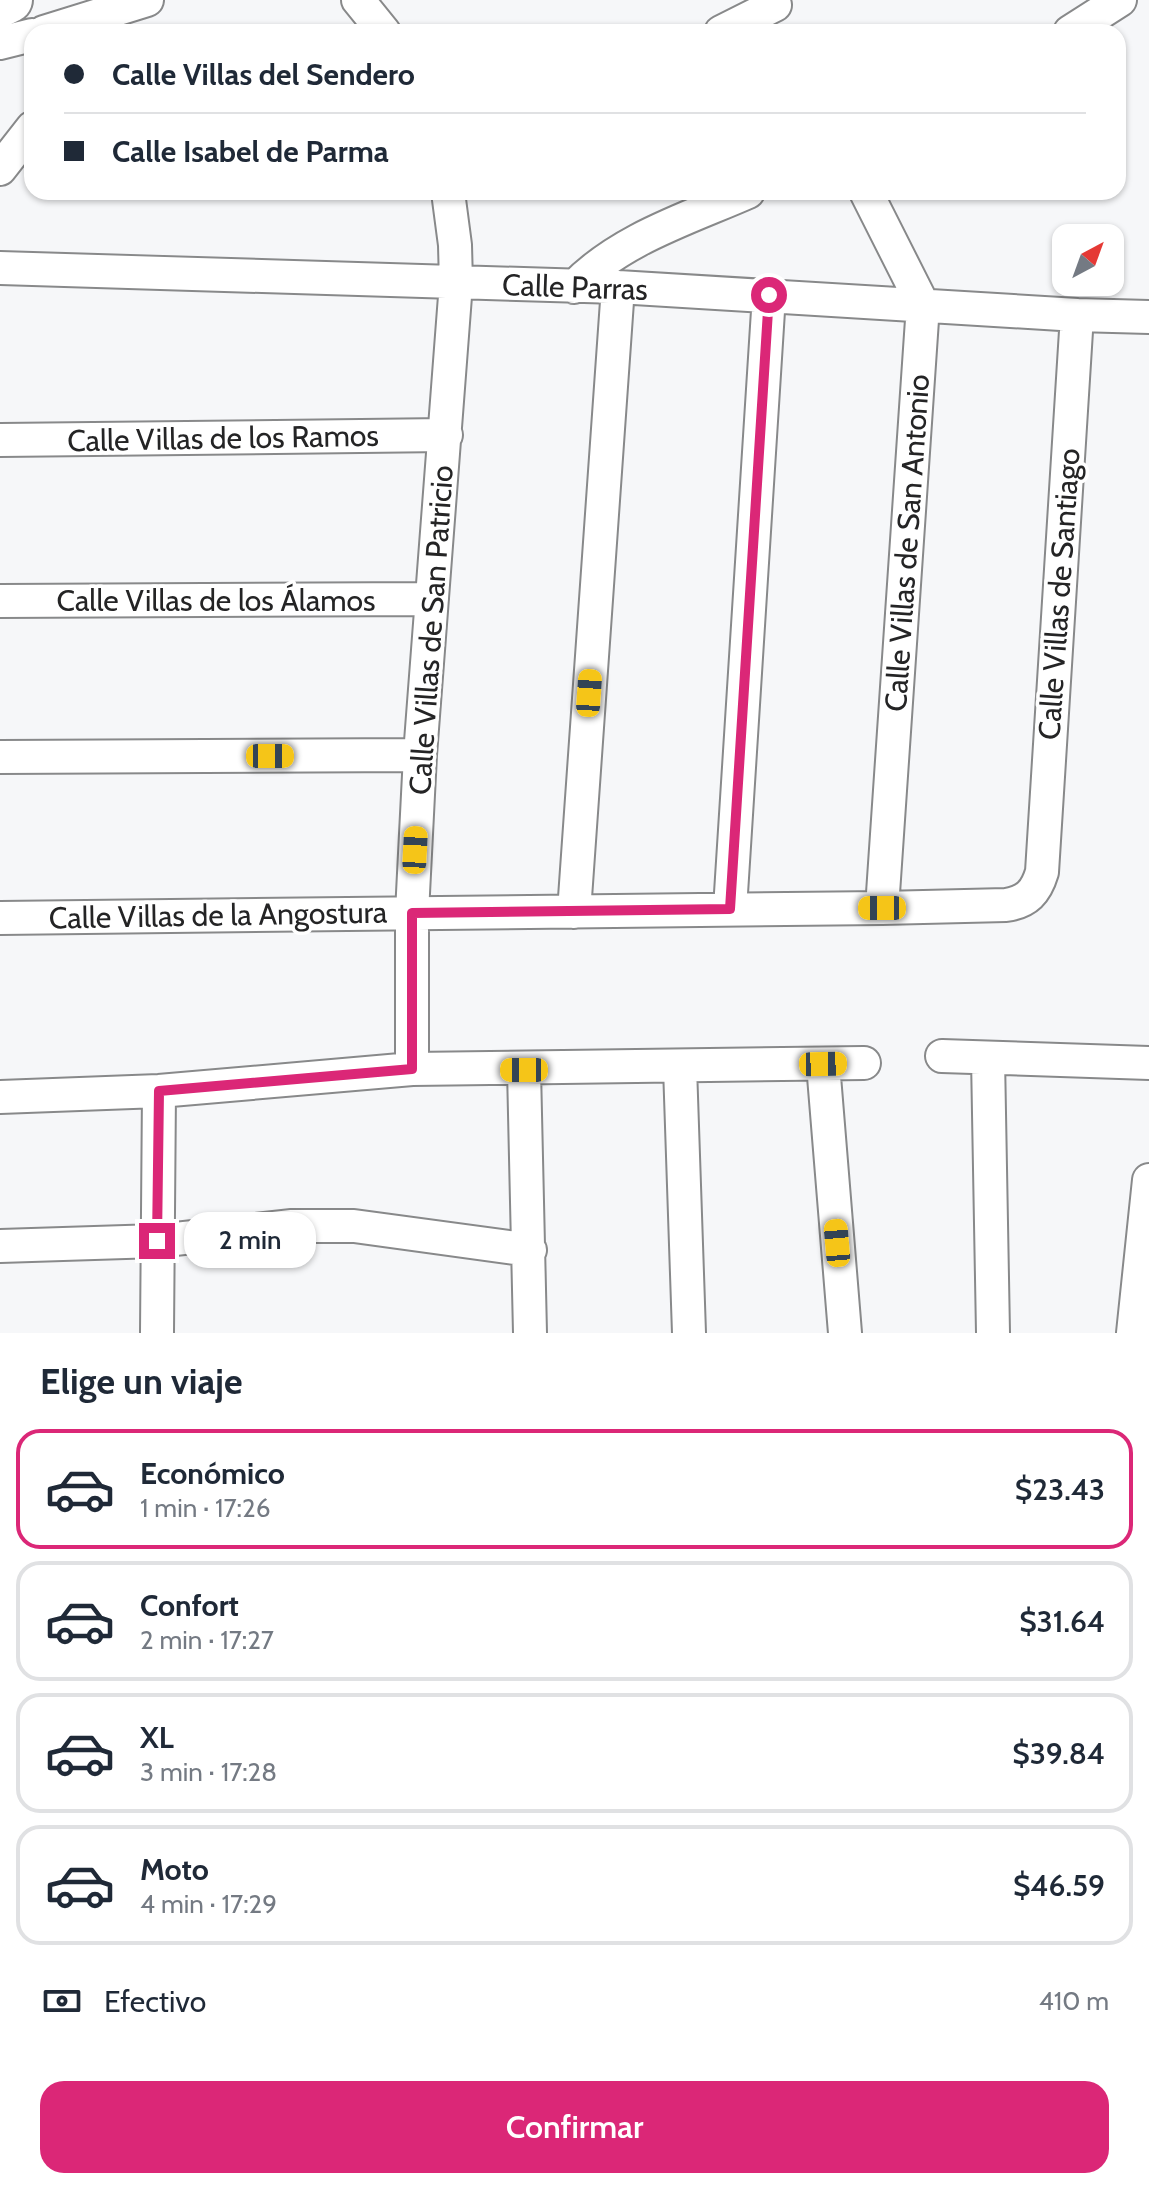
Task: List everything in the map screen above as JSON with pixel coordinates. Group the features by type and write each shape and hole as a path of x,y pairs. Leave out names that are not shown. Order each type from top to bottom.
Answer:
{"highway":[{"path":"0,5 10,0"}],"street":[{"path":"70,24 147,0"},
{"path":"358,0 381,19"},
{"path":"1082,24 1120,0"},
{"path":"744,24 778,12"},
{"path":"0,43 24,37"},
{"path":"0,169 24,138"},
{"name":"Calle Villas de San Patricio","path":"412,1069 412,913 420,755 456,283 449,200"},
{"path":"574,287 587,273 614,254 731,200"},
{"path":"870,200 923,305"},
{"name":"Calle Parras","path":"0,268 618,287 1149,317"},
{"path":"574,912 618,287"},
{"path":"730,909 769,295"},
{"name":"Calle Villas de San Antonio","path":"882,908 923,305"},
{"name":"Calle Villas de Santiago","path":"1042,872 1077,315"},
{"name":"Calle Villas de los Ramos","path":"0,440 446,435"},
{"name":"Calle Villas de los Álamos","path":"0,601 432,599"},
{"path":"0,757 420,755"},
{"name":"Calle Villas de la Angostura","path":"0,918 882,908 1017,903 1038,887 1042,872"},
{"path":"942,1056 1149,1063"},
{"path":"988,1058 993,1333"},
{"path":"0,1097 159,1091 412,1069 524,1070 864,1063"},
{"path":"823,1064 845,1333"},
{"path":"680,1067 689,1333"},
{"path":"524,1070 530,1333"},
{"path":"157,1333 159,1091"},
{"path":"1133,1333 1149,1180"},
{"path":"0,1246 157,1241 292,1226 354,1226 530,1250"}],"route":[{"path":"157,1241 159,1091 412,1069 412,913 730,909 769,295"}]}
